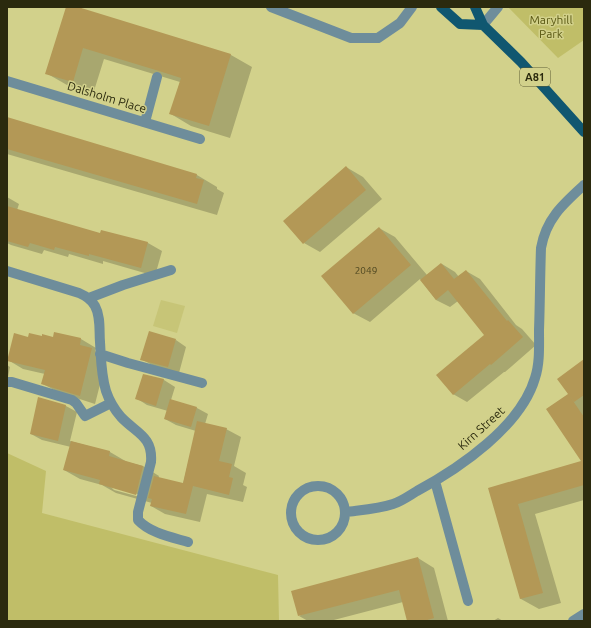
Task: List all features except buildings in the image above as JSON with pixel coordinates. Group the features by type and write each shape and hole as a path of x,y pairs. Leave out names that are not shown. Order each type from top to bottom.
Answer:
{"main road":[{"path":"441,7 460,24 483,25"},
{"name":"A81","path":"476,7 483,25 521,62 584,132"}],"street":[{"path":"271,7 351,38 378,38 400,23 412,7"},
{"path":"483,25 498,7"},
{"path":"145,122 157,77"},
{"name":"Dalsholm Place","path":"7,81 200,139"},
{"name":"Kirn Street","path":"346,512 381,507 395,503 435,481 477,451 507,424 522,407 536,377 538,358 541,248 543,235 558,210 584,185"},
{"path":"89,298 123,285 171,270"},
{"path":"7,272 79,293 89,298 96,307 99,319 100,354 106,390 111,403 121,417 142,434 149,444 152,454 138,512 138,520 144,526 152,530 188,542"},
{"path":"100,354 202,383"},
{"path":"7,382 12,382 72,400 76,403 85,416 111,403"},
{"path":"435,481 468,601"},
{"path":"316,486 331,489 341,499 346,512 345,520 340,530 329,539 312,541 298,533 291,521 290,510 294,499 301,491 316,486"},
{"path":"572,621 584,614"}],"shaded area":[{"path":"161,300 185,306 177,333 153,326"}],"green space":[{"name":"Maryhill Park","path":"508,7 584,7 584,40 558,58"},
{"path":"7,453 46,471 42,513 278,575 279,621 7,621"}]}
